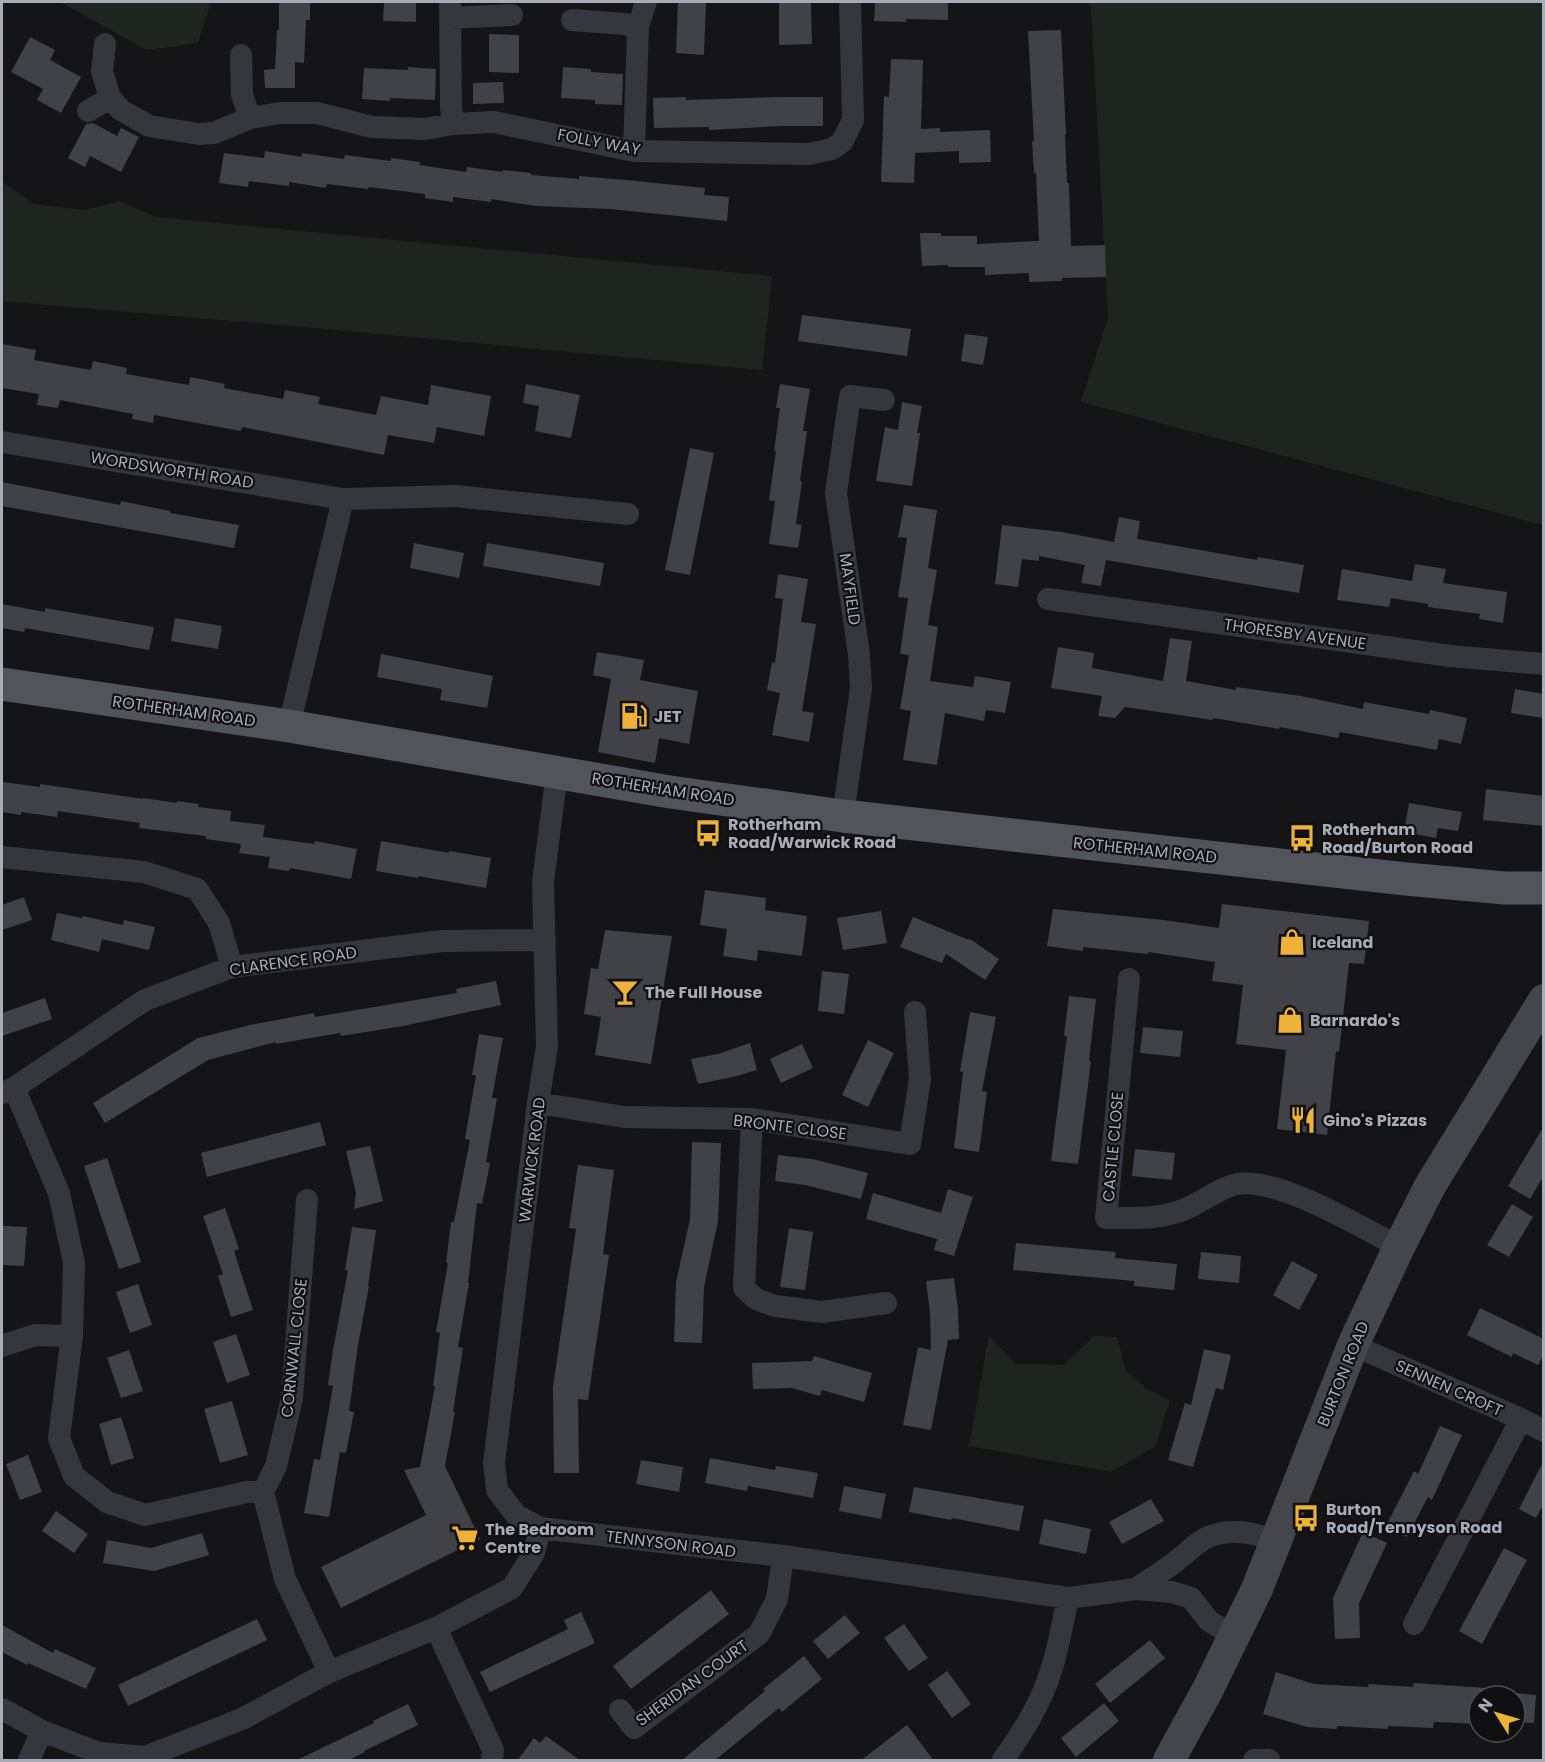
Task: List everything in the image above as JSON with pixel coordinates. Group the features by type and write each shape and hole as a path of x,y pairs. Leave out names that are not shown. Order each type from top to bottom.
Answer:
{"main road":[{"name":"ROTHERHAM ROAD","path":"2,684 289,726 670,792 843,816 1534,893"}],"street":[{"path":"634,151 638,27 646,2"},
{"name":"FOLLY WAY","path":"110,98 121,110 149,126 199,134 214,133 250,118 280,113 317,113 372,127 425,129 453,124 494,122 634,151 809,154 832,149 842,142 853,120 850,2"},
{"path":"453,124 450,10 512,15"},
{"path":"572,20 638,27"},
{"path":"88,111 110,98 102,71 105,44"},
{"path":"241,55 242,95 250,118"},
{"name":"MAYFIELD","path":"843,816 861,688 859,655 836,493 850,396 884,400"},
{"name":"WORDSWORTH ROAD","path":"2,442 343,499 455,496 628,514"},
{"path":"289,726 343,499"},
{"name":"THORESBY AVENUE","path":"1048,599 1450,656 1544,664"},
{"name":"WARWICK ROAD","path":"540,1528 516,1515 497,1490 494,1463 547,1046 543,882 557,772"},
{"path":"2,857 144,872 197,889 219,923 232,967"},
{"name":"CLARENCE ROAD","path":"8,1091 145,1000 232,967 442,940 545,940"},
{"name":"CASTLE CLOSE","path":"1129,979 1106,1218 1154,1218 1187,1208 1234,1184 1255,1184 1287,1191 1313,1202 1399,1247"},
{"name":"BURTON ROAD","path":"1169,1761 1235,1637 1257,1589 1353,1345 1399,1247 1430,1186 1544,1000"},
{"name":"BRONTE CLOSE","path":"538,1103 624,1117 753,1119 910,1144 920,1079 915,1012"},
{"path":"8,1091 60,1193 74,1263 72,1336 59,1438 74,1476 107,1503 145,1515 247,1492 263,1492 285,1579 329,1672"},
{"path":"753,1119 744,1288 756,1299 775,1306 822,1312 886,1303"},
{"name":"CORNWALL CLOSE","path":"263,1492 276,1466 292,1398 307,1200"},
{"path":"2,1346 35,1335 72,1336"},
{"name":"SENNEN CROFT","path":"1353,1345 1544,1431"},
{"path":"1414,1624 1521,1419"},
{"path":"2,1709 42,1731 99,1753 145,1757 242,1719 329,1672 436,1628 512,1588 534,1553 540,1528"},
{"name":"TENNYSON ROAD","path":"540,1528 783,1557 1068,1598 1136,1588 1172,1592 1191,1599 1209,1621 1235,1637"},
{"name":"TENNYSON ROAD","path":"1136,1588 1170,1566 1206,1538 1223,1533 1240,1532 1262,1535 1276,1541"},
{"name":"SHERIDAN COURT","path":"620,1710 634,1728 759,1634 777,1599 783,1557"},
{"path":"1004,1761 1043,1692 1055,1655 1068,1598"},
{"path":"436,1628 493,1750 492,1761"},
{"path":"29,1761 42,1731"},
{"path":"1254,1760 1269,1761"}],"shaded area":[{"path":"60,2 211,2 198,43 146,50"},
{"path":"1087,2 1543,2 1543,525 1081,402 1108,318 1091,7"},
{"path":"2,181 34,204 85,210 120,201 156,217 772,276 762,370 2,301"},
{"path":"989,1335 1015,1364 1064,1365 1094,1336 1117,1337 1126,1371 1146,1388 1170,1400 1156,1446 1111,1472 969,1446"}],"building":[{"path":"279,2 310,2 310,20 306,20 304,63 295,62 295,88 265,88 264,70 275,69"},
{"path":"384,2 416,2 416,22 383,21"},
{"path":"678,2 706,2 704,55 676,53"},
{"path":"779,2 811,2 812,44 779,45"},
{"path":"875,2 948,2 948,20 874,21"},
{"path":"1061,30 1071,246 1105,245 1106,277 1062,278 1062,281 1029,282 1029,273 985,275 985,267 922,266 920,233 941,233 941,236 977,236 977,244 1039,241 1028,31"},
{"path":"489,34 519,35 519,73 489,72"},
{"path":"30,37 55,50 50,60 81,77 61,113 37,100 43,89 11,72"},
{"path":"891,59 923,60 921,129 940,128 940,132 990,130 991,162 959,163 959,151 915,153 914,183 881,182 884,96 889,97"},
{"path":"408,67 436,69 435,100 362,99 364,68 408,70"},
{"path":"563,67 623,74 622,105 595,104 595,100 561,98"},
{"path":"503,82 504,103 473,104 473,83"},
{"path":"686,97 686,100 823,97 823,126 709,130 709,127 654,128 653,98"},
{"path":"93,123 117,136 121,128 139,137 121,172 90,156 85,167 68,158 86,124"},
{"path":"265,151 302,157 302,153 344,159 345,155 391,161 391,158 466,172 467,167 531,173 531,175 579,179 579,176 705,188 704,195 729,197 727,221 610,209 536,206 491,199 491,202 453,197 453,202 425,198 425,194 369,187 368,189 327,184 326,188 289,182 289,186 249,181 248,187 219,183 224,153 264,158"},
{"path":"802,315 911,329 907,356 798,341"},
{"path":"965,334 988,337 983,365 961,361"},
{"path":"2,344 36,350 34,360 91,370 93,361 127,368 126,374 189,385 190,377 225,384 224,388 283,399 285,390 320,397 318,404 376,415 381,396 428,405 431,385 491,396 484,436 437,427 434,443 388,435 384,455 242,427 241,431 154,415 153,423 132,419 133,414 60,400 58,408 37,405 39,394 2,388"},
{"path":"526,384 580,395 571,438 535,431 539,406 523,403"},
{"path":"780,384 810,389 803,431 807,431 796,524 802,525 798,548 769,544 775,501 769,500 776,451 774,451 780,408 776,408"},
{"path":"902,402 922,406 912,486 876,481 885,427 898,430"},
{"path":"690,448 714,453 690,575 665,570"},
{"path":"2,482 120,505 121,501 170,511 170,513 239,525 234,548 2,506"},
{"path":"904,505 937,510 928,568 937,570 928,625 938,627 930,681 973,687 975,676 1011,682 1005,713 986,710 984,721 945,713 937,765 903,760 911,711 900,709 909,655 900,654 908,598 898,597 907,538 898,537"},
{"path":"1119,517 1140,521 1137,539 1257,560 1258,557 1304,565 1299,593 1106,560 1101,586 1081,583 1085,565 1039,556 1039,561 1022,559 1018,587 995,584 1002,525 1062,532 1114,542"},
{"path":"414,543 464,553 459,578 410,568"},
{"path":"487,543 604,563 600,586 483,566"},
{"path":"1415,564 1446,569 1443,583 1507,592 1503,623 1479,619 1480,614 1428,607 1428,604 1391,598 1389,607 1337,600 1342,569 1412,581"},
{"path":"778,574 808,579 801,622 816,624 802,711 814,713 809,742 772,735 780,693 767,690 772,662 775,663 783,599 775,598"},
{"path":"2,604 45,612 45,608 154,627 149,650 25,628 24,632 2,628"},
{"path":"175,618 222,626 218,649 171,641"},
{"path":"1170,638 1192,641 1186,681 1236,690 1236,687 1301,696 1363,709 1364,702 1429,714 1430,710 1467,718 1461,744 1439,739 1437,750 1340,732 1338,738 1280,727 1279,729 1125,707 1115,718 1098,716 1102,696 1051,688 1058,647 1094,653 1092,668 1163,681"},
{"path":"597,652 644,660 640,680 698,691 689,744 659,738 655,763 598,752 611,679 593,675"},
{"path":"381,654 493,676 487,708 440,700 442,689 377,677"},
{"path":"1515,689 1544,694 1544,718 1511,713"},
{"path":"3,782 40,787 40,784 143,799 177,803 177,801 199,804 198,807 231,811 230,821 265,825 263,837 314,844 315,841 357,849 351,879 290,868 289,871 268,868 270,857 239,853 241,844 206,839 206,836 139,828 140,823 58,811 57,817 2,812"},
{"path":"1486,789 1544,796 1544,826 1483,820"},
{"path":"1409,803 1462,812 1458,831 1438,828 1436,838 1404,832"},
{"path":"381,841 491,858 486,888 376,871"},
{"path":"705,890 766,898 765,910 807,916 802,956 758,950 757,961 723,956 727,929 700,925"},
{"path":"24,897 32,920 2,930 2,905"},
{"path":"1222,904 1369,921 1364,964 1349,963 1327,1135 1277,1129 1286,1050 1236,1044 1243,985 1212,981 1215,962 1148,952 1148,954 1083,947 1083,951 1047,946 1053,909 1219,928"},
{"path":"881,911 887,943 843,950 837,918"},
{"path":"57,913 123,925 124,920 155,927 149,950 102,939 99,952 51,940"},
{"path":"913,917 970,939 999,959 985,980 946,954 942,963 900,947"},
{"name":"The Full House","path":"605,930 672,936 651,1064 595,1055 601,1017 584,1014 591,968 598,969"},
{"path":"822,971 849,974 844,1014 818,1011"},
{"path":"496,981 501,1005 403,1026 341,1036 340,1033 276,1044 276,1042 208,1060 105,1123 93,1103 198,1038 314,1013 315,1017 457,993 456,989"},
{"path":"1069,996 1096,999 1078,1164 1051,1161 1067,1036 1064,1036"},
{"path":"45,998 52,1019 2,1036 2,1013"},
{"path":"970,1012 996,1017 982,1091 987,1092 979,1152 954,1148 963,1072 960,1071"},
{"path":"1143,1027 1183,1031 1180,1057 1140,1053"},
{"path":"479,1034 503,1038 492,1098 497,1098 486,1162 490,1163 482,1204 477,1203 469,1283 458,1347 463,1348 445,1466 480,1539 341,1608 321,1567 426,1515 404,1470 420,1467 435,1386 433,1386 440,1333 436,1332 448,1263 446,1263 451,1222 454,1222 470,1140 465,1139 476,1075 472,1075"},
{"path":"868,1040 894,1053 868,1107 842,1095"},
{"path":"750,1043 757,1070 698,1084 691,1059 718,1054"},
{"path":"802,1044 813,1068 781,1083 770,1059"},
{"path":"320,1122 326,1145 207,1177 201,1153"},
{"path":"1544,1126 1544,1175 1530,1199 1508,1186"},
{"path":"692,1142 721,1143 718,1221 704,1287 702,1343 674,1342 676,1282 690,1219"},
{"path":"370,1146 383,1201 354,1209 356,1193 346,1151"},
{"path":"1135,1149 1175,1153 1172,1180 1132,1176"},
{"path":"778,1155 812,1159 868,1173 861,1199 805,1185 775,1181"},
{"path":"107,1158 141,1262 119,1269 84,1166"},
{"path":"578,1165 614,1170 603,1254 609,1255 588,1400 578,1399 579,1473 554,1473 553,1387 576,1229 569,1228"},
{"path":"948,1189 973,1197 954,1256 934,1250 937,1239 866,1219 873,1193 941,1213"},
{"path":"1512,1204 1533,1217 1509,1257 1487,1245"},
{"path":"225,1208 239,1249 234,1251 253,1310 231,1317 218,1276 223,1274 203,1216"},
{"path":"3,1226 27,1227 24,1266 2,1265"},
{"path":"352,1227 376,1230 349,1411 354,1412 346,1453 340,1452 329,1517 304,1513 314,1459 320,1460 333,1386 328,1385 348,1270 345,1270"},
{"path":"789,1228 813,1232 805,1290 780,1287"},
{"path":"1016,1243 1116,1252 1115,1258 1177,1264 1174,1290 1134,1286 1134,1281 1013,1270"},
{"path":"1201,1252 1241,1256 1239,1283 1198,1279"},
{"path":"1292,1261 1318,1275 1299,1310 1273,1295"},
{"path":"954,1278 959,1339 948,1340 931,1430 903,1425 918,1347 931,1350 926,1281"},
{"path":"138,1284 152,1325 130,1333 116,1292"},
{"path":"1480,1308 1544,1339 1544,1355 1538,1365 1513,1353 1512,1357 1467,1335"},
{"path":"236,1334 250,1375 227,1383 213,1342"},
{"path":"1204,1349 1231,1355 1223,1390 1216,1388 1193,1467 1168,1460 1185,1403 1191,1405"},
{"path":"129,1350 143,1391 121,1398 107,1358"},
{"path":"814,1356 872,1373 864,1402 822,1390 820,1396 792,1388 753,1389 752,1363 812,1361"},
{"path":"232,1401 248,1455 220,1463 204,1409"},
{"path":"121,1417 134,1458 111,1465 99,1424"},
{"path":"1440,1426 1462,1435 1432,1500 1428,1497 1407,1537 1386,1526 1414,1471 1418,1474"},
{"path":"28,1455 42,1492 20,1500 6,1464"},
{"path":"710,1458 775,1470 776,1466 818,1473 813,1498 748,1486 747,1491 705,1483"},
{"path":"641,1460 683,1467 679,1492 636,1484"},
{"path":"1544,1460 1544,1503 1536,1518 1519,1509"},
{"path":"844,1486 886,1494 881,1519 839,1511"},
{"path":"914,1487 1024,1506 1019,1531 909,1512"},
{"path":"1151,1499 1164,1521 1122,1544 1109,1522"},
{"path":"56,1511 88,1534 74,1553 42,1531"},
{"path":"1044,1519 1091,1529 1086,1554 1039,1544"},
{"path":"1363,1532 1387,1543 1359,1603 1360,1638 1335,1639 1333,1598"},
{"path":"202,1533 209,1555 154,1571 103,1563 107,1540 151,1548"},
{"path":"1504,1548 1527,1560 1482,1644 1459,1631"},
{"path":"711,1590 729,1614 631,1689 613,1666"},
{"path":"581,1612 595,1643 490,1692 480,1672 568,1629 564,1620"},
{"path":"845,1615 860,1633 828,1659 813,1641"},
{"path":"257,1619 267,1640 128,1706 118,1685"},
{"path":"904,1624 928,1658 909,1671 884,1638"},
{"path":"2,1625 53,1653 55,1649 96,1668 86,1689 28,1663 27,1665 2,1652"},
{"path":"1150,1640 1165,1658 1110,1703 1095,1684"},
{"path":"804,1656 822,1679 782,1712 779,1708 714,1761 681,1761 765,1691 763,1689"},
{"path":"947,1671 971,1704 952,1718 928,1685"},
{"path":"1276,1672 1314,1684 1413,1687 1414,1683 1467,1687 1467,1723 1434,1722 1433,1728 1388,1726 1388,1729 1337,1726 1337,1729 1307,1727 1263,1714"},
{"path":"1527,1694 1536,1695 1534,1723 1527,1723"},
{"path":"1104,1703 1119,1721 1076,1757 1061,1738"},
{"path":"408,1704 418,1725 365,1752 347,1761 295,1761 374,1723 373,1721"},
{"path":"907,1725 934,1761 860,1761"},
{"path":"546,1736 581,1761 517,1761 534,1738 540,1743"}],"place":[{"name":"JET","path":"634,716"},
{"name":"Rotherham Road/Warwick Road","path":"708,833"},
{"name":"Rotherham Road/Burton Road","path":"1302,838"},
{"name":"Iceland","path":"1292,942"},
{"name":"The Full House","path":"625,992"},
{"name":"Barnardo's","path":"1290,1020"},
{"name":"Gino's Pizzas","path":"1303,1120"},
{"name":"Burton Road/Tennyson Road","path":"1306,1518"},
{"name":"The Bedroom Centre","path":"465,1538"}]}
